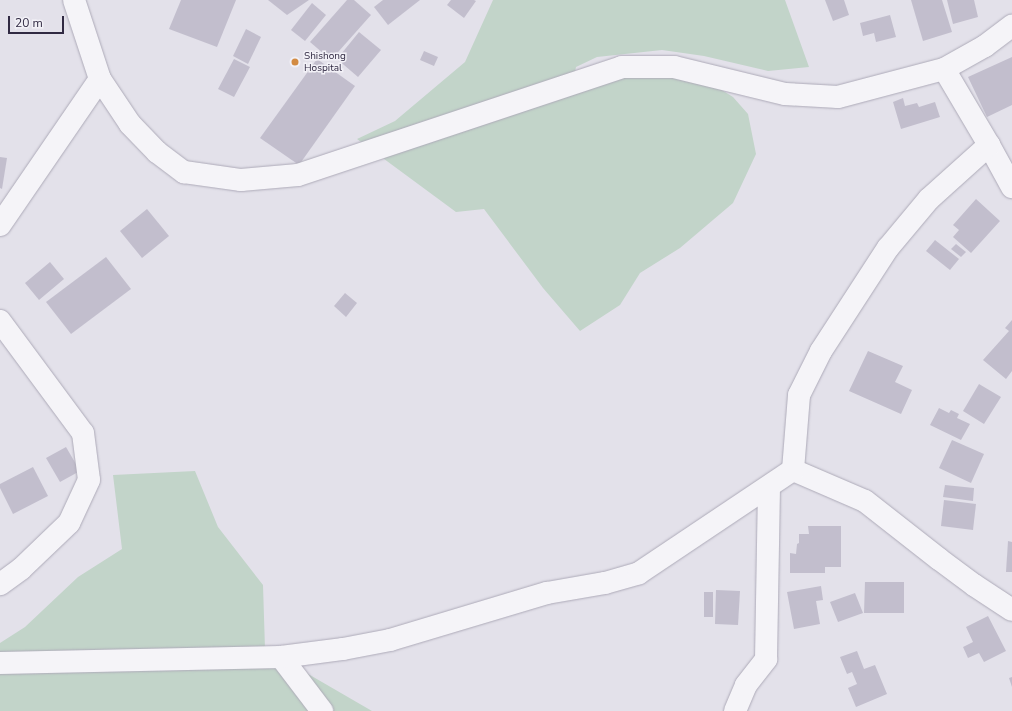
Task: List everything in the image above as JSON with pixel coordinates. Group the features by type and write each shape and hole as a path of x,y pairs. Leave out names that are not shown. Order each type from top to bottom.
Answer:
{"street":[{"path":"74,0 100,79 130,124 162,156 184,172 241,180 298,175 622,67 674,67 785,94 838,97 944,69 985,46 1012,26"},
{"path":"944,69 1012,186"},
{"path":"0,225 100,79"},
{"path":"0,663 281,657 390,640 547,594 605,583 639,573 769,488 793,470 798,395 821,351 888,248 929,199 989,145"},
{"path":"0,321 82,433 89,480 69,523 21,569 0,584"},
{"path":"793,470 866,500 963,577 1012,610"},
{"path":"736,711 746,685 766,659 769,488"},
{"path":"281,657 322,711"}],"green space":[{"path":"493,0 785,0 809,67 768,71 704,56 662,50 597,57 576,67 571,92 636,70 709,82 733,97 748,114 756,154 733,203 680,248 640,273 620,305 580,331 543,288 484,209 456,212 357,139 395,121 465,62"},
{"path":"195,471 218,527 263,585 265,649 372,711 0,711 0,643 25,627 78,577 122,549 113,475"}],"building":[{"path":"181,0 236,0 217,47 169,29"},
{"path":"268,0 309,0 287,15"},
{"path":"347,0 354,0 371,15 331,60 310,42"},
{"path":"383,0 420,0 388,25 374,7"},
{"path":"451,0 476,1 464,18 447,5"},
{"path":"825,0 844,0 849,15 833,21"},
{"path":"911,0 942,0 952,32 923,41"},
{"path":"947,0 974,0 978,17 953,24"},
{"path":"312,3 326,15 305,41 291,30"},
{"path":"890,15 896,37 876,42 874,33 863,36 860,23"},
{"path":"246,29 261,37 248,64 233,56"},
{"path":"359,32 381,50 358,77 337,59"},
{"path":"424,51 438,57 434,66 420,60"},
{"path":"1012,57 1012,105 987,117 968,77"},
{"path":"234,59 250,67 234,97 218,89"},
{"path":"317,59 355,86 299,165 260,138"},
{"path":"903,98 905,106 917,103 919,107 935,102 940,117 901,129 893,102"},
{"path":"0,157 7,158 2,189 0,188"},
{"path":"976,199 1000,221 971,253 953,237 959,230 953,225"},
{"path":"147,209 169,236 142,258 120,231"},
{"path":"935,240 959,259 950,270 926,251"},
{"path":"956,244 966,252 961,257 951,249"},
{"path":"106,257 131,289 71,334 46,302"},
{"path":"50,262 64,279 39,300 25,283"},
{"path":"345,293 357,303 346,317 334,306"},
{"path":"1012,320 1012,371 1006,379 983,360 1009,331 1005,328"},
{"path":"868,351 903,366 895,382 912,390 901,414 849,391"},
{"path":"979,384 1001,397 984,424 963,411"},
{"path":"939,408 949,413 951,410 959,414 957,418 970,424 961,440 930,425"},
{"path":"952,440 984,454 971,483 939,468"},
{"path":"66,447 80,471 60,482 46,458"},
{"path":"33,467 48,496 13,514 0,488 0,484"},
{"path":"945,485 974,488 973,501 943,497"},
{"path":"944,500 976,504 973,530 941,526"},
{"path":"808,526 841,526 841,567 825,567 825,573 790,573 790,553 796,554 797,544 799,543 799,534 809,534"},
{"path":"1008,541 1012,542 1012,572 1006,572"},
{"path":"865,582 904,582 904,613 864,613"},
{"path":"821,586 823,600 816,601 820,624 794,629 787,592"},
{"path":"716,590 740,591 738,625 715,624"},
{"path":"704,592 713,592 713,617 704,617"},
{"path":"855,593 863,613 838,622 830,602"},
{"path":"988,616 1006,651 984,662 979,653 968,658 963,647 973,642 966,627"},
{"path":"857,651 864,669 875,665 887,694 856,707 848,688 857,684 852,672 847,674 840,657"},
{"path":"1012,677 1012,687 1009,678"}],"place":[{"name":"Shishong Hospital","path":"295,62"}]}
